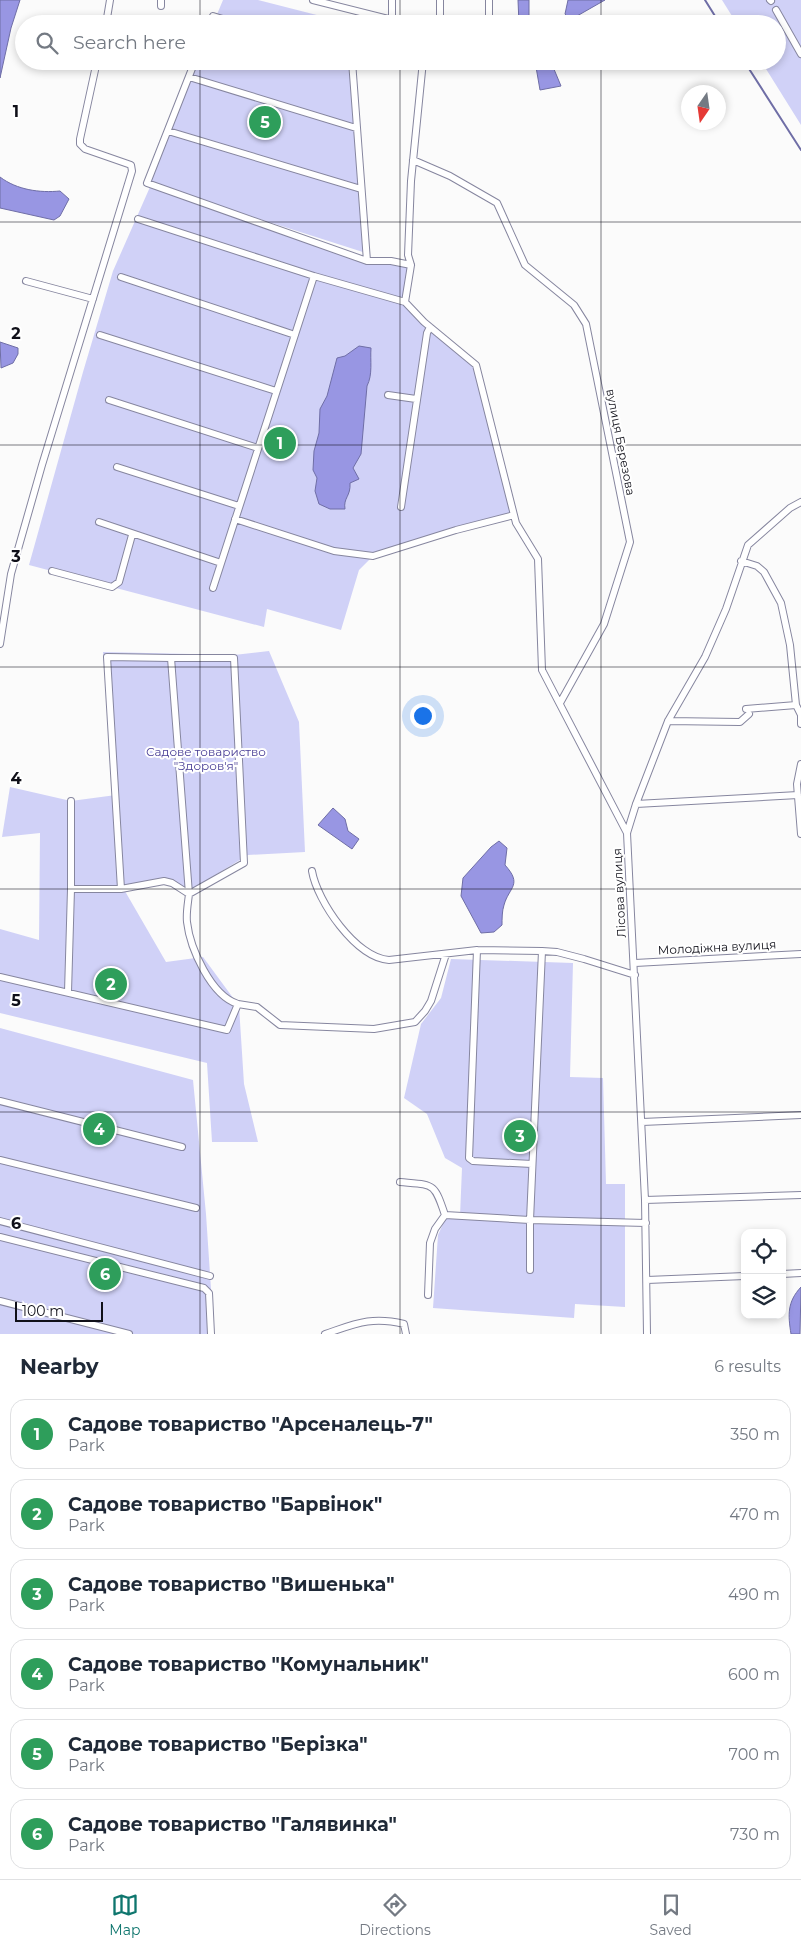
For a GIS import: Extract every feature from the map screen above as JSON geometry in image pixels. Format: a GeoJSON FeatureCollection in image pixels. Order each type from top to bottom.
{"type":"FeatureCollection","features":[{"type":"Feature","properties":{"kind":"street"},"geometry":{"type":"LineString","coordinates":[[108,15],[110,0]]}},
{"type":"Feature","properties":{"kind":"street"},"geometry":{"type":"LineString","coordinates":[[313,0],[343,4],[377,15]]}},
{"type":"Feature","properties":{"kind":"street"},"geometry":{"type":"LineString","coordinates":[[392,0],[392,15]]}},
{"type":"Feature","properties":{"kind":"street"},"geometry":{"type":"LineString","coordinates":[[440,0],[440,15]]}},
{"type":"Feature","properties":{"kind":"street"},"geometry":{"type":"LineString","coordinates":[[489,0],[489,15]]}},
{"type":"Feature","properties":{"kind":"street"},"geometry":{"type":"LineString","coordinates":[[776,10],[779,15]]}},
{"type":"Feature","properties":{"kind":"street"},"geometry":{"type":"LineString","coordinates":[[786,28],[801,54]]}},
{"type":"Feature","properties":{"kind":"street"},"geometry":{"type":"LineString","coordinates":[[0,644],[12,574],[42,465],[132,171],[131,165],[85,149],[80,144],[95,70]]}},
{"type":"Feature","properties":{"kind":"street"},"geometry":{"type":"LineString","coordinates":[[192,70],[147,183],[367,261],[391,261],[410,265]]}},
{"type":"Feature","properties":{"kind":"street"},"geometry":{"type":"LineString","coordinates":[[353,70],[367,261]]}},
{"type":"Feature","properties":{"kind":"street"},"geometry":{"type":"LineString","coordinates":[[405,302],[410,265],[408,255],[413,160],[422,70]]}},
{"type":"Feature","properties":{"kind":"street"},"geometry":{"type":"LineString","coordinates":[[189,77],[356,128]]}},
{"type":"Feature","properties":{"kind":"street"},"geometry":{"type":"LineString","coordinates":[[168,131],[361,189]]}},
{"type":"Feature","properties":{"kind":"street","name":"вулиця Березова"},"geometry":{"type":"LineString","coordinates":[[413,160],[450,176],[497,203],[525,265],[574,305],[586,324],[630,542],[604,624],[560,703]]}},
{"type":"Feature","properties":{"kind":"street"},"geometry":{"type":"LineString","coordinates":[[138,219],[314,276],[405,302],[430,327],[476,365],[516,523],[538,559],[542,670],[627,833]]}},
{"type":"Feature","properties":{"kind":"street"},"geometry":{"type":"LineString","coordinates":[[213,588],[314,276]]}},
{"type":"Feature","properties":{"kind":"street"},"geometry":{"type":"LineString","coordinates":[[121,277],[295,335]]}},
{"type":"Feature","properties":{"kind":"street"},"geometry":{"type":"LineString","coordinates":[[26,280],[92,299]]}},
{"type":"Feature","properties":{"kind":"street"},"geometry":{"type":"LineString","coordinates":[[401,507],[426,333],[430,327]]}},
{"type":"Feature","properties":{"kind":"street"},"geometry":{"type":"LineString","coordinates":[[100,335],[276,391]]}},
{"type":"Feature","properties":{"kind":"street"},"geometry":{"type":"LineString","coordinates":[[388,395],[416,398]]}},
{"type":"Feature","properties":{"kind":"street"},"geometry":{"type":"LineString","coordinates":[[109,400],[258,448]]}},
{"type":"Feature","properties":{"kind":"street"},"geometry":{"type":"LineString","coordinates":[[117,467],[239,506]]}},
{"type":"Feature","properties":{"kind":"street","name":"Лісова вулиця"},"geometry":{"type":"LineString","coordinates":[[647,1334],[646,1223],[642,1122],[627,833],[668,720],[705,657],[726,610],[741,561],[748,545],[790,508],[801,502]]}},
{"type":"Feature","properties":{"kind":"street"},"geometry":{"type":"LineString","coordinates":[[235,519],[334,551],[373,556],[456,530],[514,515]]}},
{"type":"Feature","properties":{"kind":"street"},"geometry":{"type":"LineString","coordinates":[[99,522],[221,563]]}},
{"type":"Feature","properties":{"kind":"street"},"geometry":{"type":"LineString","coordinates":[[52,571],[112,587],[119,582],[132,534]]}},
{"type":"Feature","properties":{"kind":"street"},"geometry":{"type":"LineString","coordinates":[[741,561],[757,566],[764,572],[781,603],[790,645],[796,705],[801,724]]}},
{"type":"Feature","properties":{"kind":"street"},"geometry":{"type":"LineString","coordinates":[[121,889],[107,657],[234,658],[244,863],[189,894]]}},
{"type":"Feature","properties":{"kind":"street"},"geometry":{"type":"LineString","coordinates":[[171,658],[189,894],[187,922],[198,960],[222,996],[228,1001],[257,1007],[280,1025],[374,1030],[415,1022],[431,1001],[446,954]]}},
{"type":"Feature","properties":{"kind":"street"},"geometry":{"type":"LineString","coordinates":[[668,720],[740,722],[747,712],[796,705]]}},
{"type":"Feature","properties":{"kind":"street"},"geometry":{"type":"LineString","coordinates":[[801,764],[797,784],[801,834]]}},
{"type":"Feature","properties":{"kind":"street"},"geometry":{"type":"LineString","coordinates":[[636,804],[798,795]]}},
{"type":"Feature","properties":{"kind":"street"},"geometry":{"type":"LineString","coordinates":[[68,992],[71,889],[70,801]]}},
{"type":"Feature","properties":{"kind":"street"},"geometry":{"type":"LineString","coordinates":[[312,871],[314,883],[330,913],[348,935],[373,956],[380,959],[389,960],[477,950],[542,951],[557,952],[635,975]]}},
{"type":"Feature","properties":{"kind":"street"},"geometry":{"type":"LineString","coordinates":[[71,889],[121,889],[164,881],[172,883],[189,894]]}},
{"type":"Feature","properties":{"kind":"street"},"geometry":{"type":"LineString","coordinates":[[477,950],[469,1158],[473,1161],[532,1164]]}},
{"type":"Feature","properties":{"kind":"street"},"geometry":{"type":"LineString","coordinates":[[530,1270],[532,1164],[542,951]]}},
{"type":"Feature","properties":{"kind":"street","name":"Молодіжна вулиця"},"geometry":{"type":"LineString","coordinates":[[635,963],[801,954]]}},
{"type":"Feature","properties":{"kind":"street"},"geometry":{"type":"LineString","coordinates":[[0,977],[226,1030],[238,1004]]}},
{"type":"Feature","properties":{"kind":"street"},"geometry":{"type":"LineString","coordinates":[[0,1101],[182,1147]]}},
{"type":"Feature","properties":{"kind":"street"},"geometry":{"type":"LineString","coordinates":[[642,1122],[801,1115]]}},
{"type":"Feature","properties":{"kind":"street"},"geometry":{"type":"LineString","coordinates":[[0,1160],[196,1208]]}},
{"type":"Feature","properties":{"kind":"street"},"geometry":{"type":"LineString","coordinates":[[400,1182],[427,1184],[437,1192],[445,1215]]}},
{"type":"Feature","properties":{"kind":"street"},"geometry":{"type":"LineString","coordinates":[[645,1200],[801,1194]]}},
{"type":"Feature","properties":{"kind":"street"},"geometry":{"type":"LineString","coordinates":[[445,1215],[530,1220],[646,1223]]}},
{"type":"Feature","properties":{"kind":"street"},"geometry":{"type":"LineString","coordinates":[[428,1295],[430,1243],[435,1229],[445,1215]]}},
{"type":"Feature","properties":{"kind":"street"},"geometry":{"type":"LineString","coordinates":[[0,1221],[210,1276]]}},
{"type":"Feature","properties":{"kind":"street"},"geometry":{"type":"LineString","coordinates":[[0,1236],[204,1288],[209,1293],[211,1334]]}},
{"type":"Feature","properties":{"kind":"street"},"geometry":{"type":"LineString","coordinates":[[786,1274],[801,1273]]}},
{"type":"Feature","properties":{"kind":"street"},"geometry":{"type":"LineString","coordinates":[[647,1280],[741,1276]]}},
{"type":"Feature","properties":{"kind":"street"},"geometry":{"type":"LineString","coordinates":[[0,1301],[129,1334]]}},
{"type":"Feature","properties":{"kind":"street"},"geometry":{"type":"LineString","coordinates":[[325,1334],[362,1321],[371,1321],[404,1324],[406,1334]]}},
{"type":"Feature","properties":{"kind":"green space"},"geometry":{"type":"Polygon","coordinates":[[[223,0],[258,0],[317,15],[217,15],[223,0]]]}},
{"type":"Feature","properties":{"kind":"green space"},"geometry":{"type":"Polygon","coordinates":[[[722,0],[801,0],[801,125],[767,70],[786,70],[786,15],[731,15],[722,0]]]}},
{"type":"Feature","properties":{"kind":"green space"},"geometry":{"type":"Polygon","coordinates":[[[193,70],[356,70],[366,253],[147,183],[193,70]]]}},
{"type":"Feature","properties":{"kind":"green space"},"geometry":{"type":"Polygon","coordinates":[[[150,187],[367,261],[411,265],[405,302],[476,365],[514,515],[373,556],[359,570],[341,630],[267,609],[264,627],[29,565],[113,271],[150,187]]]}},
{"type":"Feature","properties":{"kind":"green space","name":"Садове товариство \"Здоров'я\""},"geometry":{"type":"Polygon","coordinates":[[[269,651],[299,722],[305,852],[248,855],[186,893],[165,878],[122,886],[166,962],[203,957],[239,1006],[244,1084],[258,1142],[212,1142],[207,1063],[0,1013],[0,929],[39,940],[40,833],[2,837],[10,787],[71,801],[116,795],[103,652],[234,655],[269,651]]]}},
{"type":"Feature","properties":{"kind":"green space"},"geometry":{"type":"Polygon","coordinates":[[[451,959],[573,963],[570,1077],[603,1078],[606,1184],[625,1184],[625,1307],[575,1304],[574,1318],[433,1308],[438,1235],[447,1215],[460,1216],[462,1168],[445,1158],[427,1114],[404,1098],[421,1024],[441,998],[451,959]]]}},
{"type":"Feature","properties":{"kind":"green space"},"geometry":{"type":"Polygon","coordinates":[[[0,1028],[193,1080],[206,1214],[214,1334],[0,1334],[0,1028]]]}},
{"type":"Feature","properties":{"kind":"shaded area"},"geometry":{"type":"Polygon","coordinates":[[[0,0],[20,0],[11,28],[0,78],[0,0]]]}},
{"type":"Feature","properties":{"kind":"shaded area"},"geometry":{"type":"Polygon","coordinates":[[[518,0],[529,0],[529,15],[519,15],[518,0]]]}},
{"type":"Feature","properties":{"kind":"shaded area"},"geometry":{"type":"Polygon","coordinates":[[[568,0],[605,0],[579,15],[565,14],[568,0]]]}},
{"type":"Feature","properties":{"kind":"shaded area"},"geometry":{"type":"Polygon","coordinates":[[[537,70],[554,70],[561,86],[540,90],[537,70]]]}},
{"type":"Feature","properties":{"kind":"shaded area"},"geometry":{"type":"Polygon","coordinates":[[[0,177],[14,185],[29,190],[60,191],[69,199],[60,216],[54,220],[0,208],[0,177]]]}},
{"type":"Feature","properties":{"kind":"shaded area"},"geometry":{"type":"Polygon","coordinates":[[[0,342],[18,348],[18,354],[13,363],[1,368],[0,342]]]}},
{"type":"Feature","properties":{"kind":"shaded area"},"geometry":{"type":"Polygon","coordinates":[[[359,346],[371,348],[371,372],[367,386],[361,454],[353,468],[359,479],[350,483],[345,509],[330,509],[319,504],[315,491],[317,478],[313,470],[314,451],[319,433],[320,409],[327,396],[337,358],[345,356],[359,346]]]}},
{"type":"Feature","properties":{"kind":"shaded area"},"geometry":{"type":"Polygon","coordinates":[[[333,808],[345,819],[348,831],[359,839],[352,849],[318,825],[333,808]]]}},
{"type":"Feature","properties":{"kind":"shaded area"},"geometry":{"type":"Polygon","coordinates":[[[499,841],[507,848],[505,865],[514,882],[502,912],[502,925],[494,932],[481,933],[461,896],[463,878],[491,847],[499,841]]]}},
{"type":"Feature","properties":{"kind":"shaded area"},"geometry":{"type":"Polygon","coordinates":[[[801,1287],[800,1334],[791,1334],[789,1321],[791,1303],[801,1287]]]}},
{"type":"Feature","properties":{"kind":"waterway"},"geometry":{"type":"LineString","coordinates":[[705,0],[714,15]]}},
{"type":"Feature","properties":{"kind":"waterway"},"geometry":{"type":"LineString","coordinates":[[750,70],[801,150]]}},
{"type":"Feature","properties":{"kind":"place","name":"Садове товариство \"Берізка\""},"geometry":{"type":"Point","coordinates":[265,122]}},
{"type":"Feature","properties":{"kind":"place","name":"Садове товариство \"Арсеналець-7\""},"geometry":{"type":"Point","coordinates":[280,443]}},
{"type":"Feature","properties":{"kind":"place","name":"Садове товариство \"Барвінок\""},"geometry":{"type":"Point","coordinates":[111,984]}},
{"type":"Feature","properties":{"kind":"place","name":"Садове товариство \"Комунальник\""},"geometry":{"type":"Point","coordinates":[99,1129]}},
{"type":"Feature","properties":{"kind":"place","name":"Садове товариство \"Вишенька\""},"geometry":{"type":"Point","coordinates":[520,1136]}},
{"type":"Feature","properties":{"kind":"place","name":"Садове товариство \"Галявинка\""},"geometry":{"type":"Point","coordinates":[105,1274]}}]}
